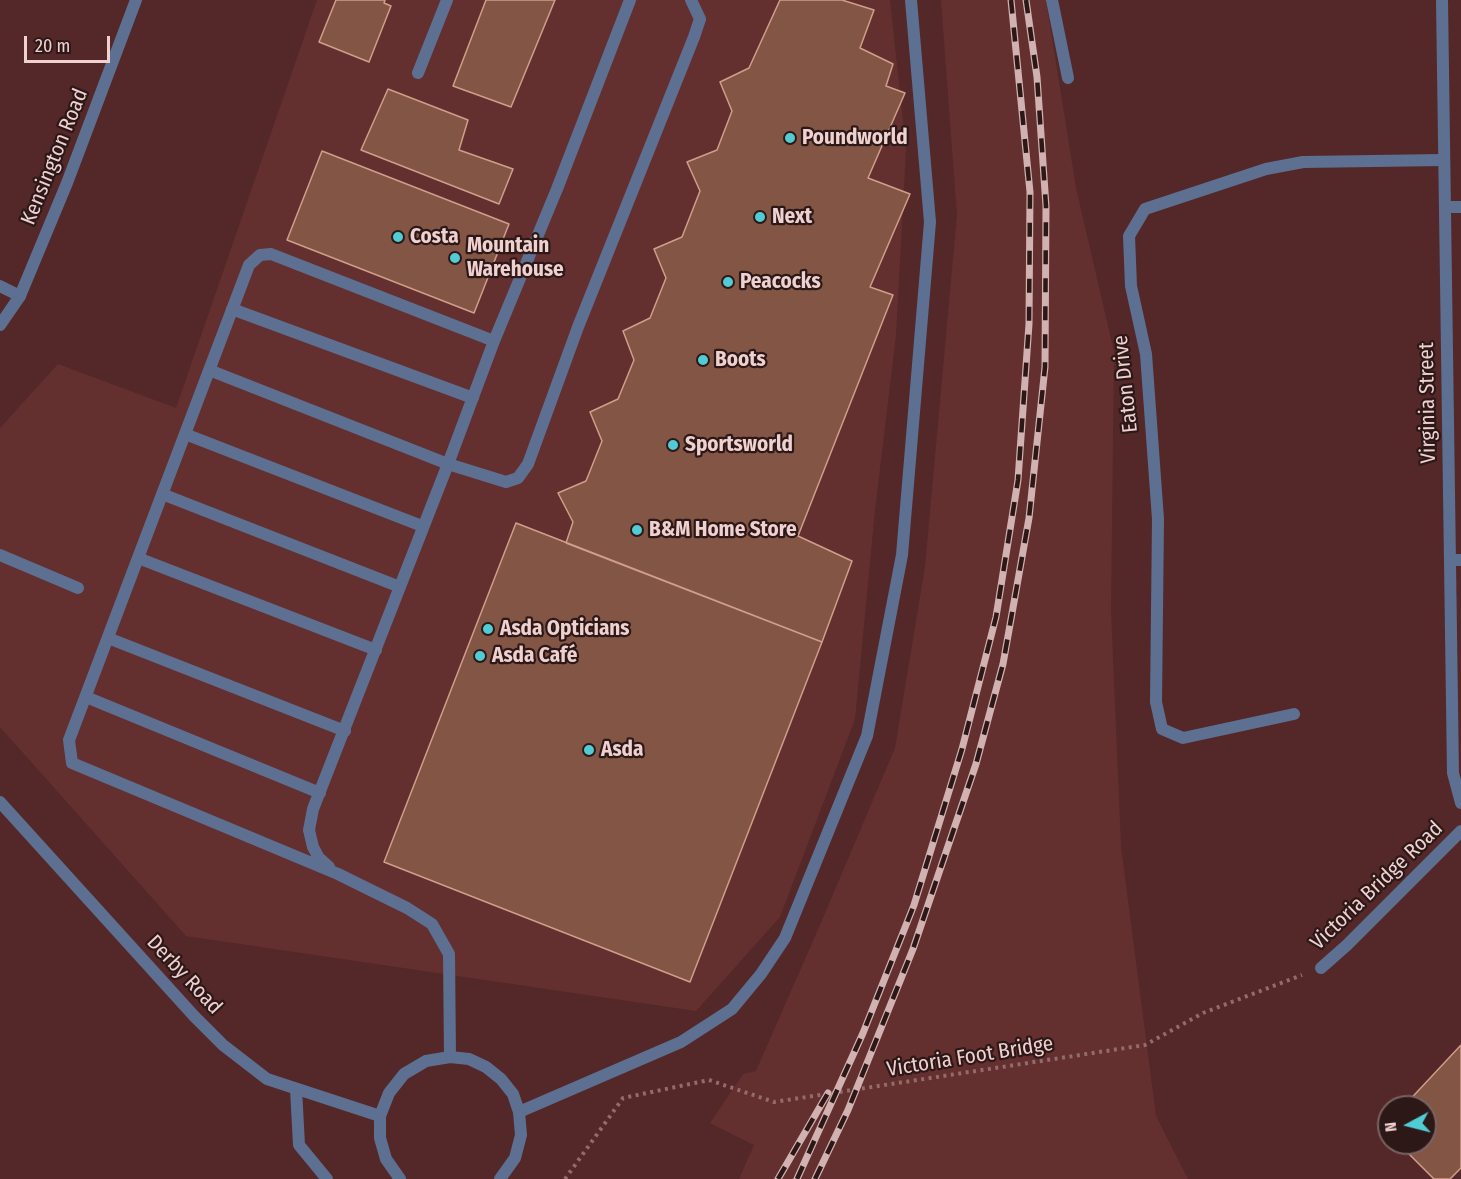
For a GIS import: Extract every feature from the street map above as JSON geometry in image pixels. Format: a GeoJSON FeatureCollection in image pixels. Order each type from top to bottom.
{"type":"FeatureCollection","features":[{"type":"Feature","properties":{"kind":"street","name":"Kensington Road"},"geometry":{"type":"LineString","coordinates":[[0,325],[20,296],[67,183],[136,0]]}},
{"type":"Feature","properties":{"kind":"street"},"geometry":{"type":"LineString","coordinates":[[418,73],[447,0]]}},
{"type":"Feature","properties":{"kind":"street"},"geometry":{"type":"LineString","coordinates":[[338,874],[319,858],[313,847],[309,830],[313,809],[630,0]]}},
{"type":"Feature","properties":{"kind":"street"},"geometry":{"type":"LineString","coordinates":[[209,370],[448,464],[506,482],[518,478],[528,464],[578,327],[694,38],[700,19],[691,0]]}},
{"type":"Feature","properties":{"kind":"street"},"geometry":{"type":"LineString","coordinates":[[519,1112],[681,1042],[732,1009],[785,938],[867,736],[902,555],[930,222],[911,0]]}},
{"type":"Feature","properties":{"kind":"street"},"geometry":{"type":"LineString","coordinates":[[1052,0],[1068,78]]}},
{"type":"Feature","properties":{"kind":"street","name":"Virginia Street"},"geometry":{"type":"LineString","coordinates":[[1442,0],[1445,207],[1456,560],[1453,773],[1461,803]]}},
{"type":"Feature","properties":{"kind":"street","name":"Eaton Drive"},"geometry":{"type":"LineString","coordinates":[[1294,714],[1183,738],[1162,729],[1156,702],[1158,519],[1146,354],[1131,286],[1129,236],[1145,208],[1266,169],[1303,162],[1444,160]]}},
{"type":"Feature","properties":{"kind":"street"},"geometry":{"type":"LineString","coordinates":[[1445,207],[1461,207]]}},
{"type":"Feature","properties":{"kind":"street"},"geometry":{"type":"LineString","coordinates":[[450,1057],[449,954],[432,924],[407,908],[338,874],[72,763],[69,740],[249,265],[260,255],[271,254],[495,340]]}},
{"type":"Feature","properties":{"kind":"street"},"geometry":{"type":"LineString","coordinates":[[0,286],[20,296]]}},
{"type":"Feature","properties":{"kind":"street"},"geometry":{"type":"LineString","coordinates":[[232,309],[473,398]]}},
{"type":"Feature","properties":{"kind":"street"},"geometry":{"type":"LineString","coordinates":[[185,434],[422,526]]}},
{"type":"Feature","properties":{"kind":"street"},"geometry":{"type":"LineString","coordinates":[[162,494],[400,587]]}},
{"type":"Feature","properties":{"kind":"street"},"geometry":{"type":"LineString","coordinates":[[0,555],[78,588]]}},
{"type":"Feature","properties":{"kind":"street"},"geometry":{"type":"LineString","coordinates":[[138,558],[376,650]]}},
{"type":"Feature","properties":{"kind":"street"},"geometry":{"type":"LineString","coordinates":[[108,638],[345,730]]}},
{"type":"Feature","properties":{"kind":"street"},"geometry":{"type":"LineString","coordinates":[[86,697],[320,793]]}},
{"type":"Feature","properties":{"kind":"street","name":"Derby Road"},"geometry":{"type":"LineString","coordinates":[[0,802],[223,1046],[267,1079],[380,1116]]}},
{"type":"Feature","properties":{"kind":"street","name":"Victoria Bridge Road"},"geometry":{"type":"LineString","coordinates":[[1321,968],[1461,831]]}},
{"type":"Feature","properties":{"kind":"street"},"geometry":{"type":"LineString","coordinates":[[400,1179],[386,1159],[380,1138],[380,1116],[388,1093],[404,1074],[426,1061],[450,1057],[469,1059],[486,1067],[501,1078],[513,1094],[519,1112],[521,1135],[515,1158],[500,1179]]}},
{"type":"Feature","properties":{"kind":"street"},"geometry":{"type":"LineString","coordinates":[[296,1089],[299,1144],[327,1179]]}},
{"type":"Feature","properties":{"kind":"path","name":"Victoria Foot Bridge"},"geometry":{"type":"LineString","coordinates":[[565,1179],[623,1098],[709,1080],[774,1102],[1145,1045],[1203,1013],[1321,968]]}},
{"type":"Feature","properties":{"kind":"shaded area"},"geometry":{"type":"Polygon","coordinates":[[[317,0],[890,0],[906,149],[896,335],[875,510],[855,719],[780,917],[696,1011],[186,936],[0,727],[0,428],[58,364],[176,408],[317,0]]]}},
{"type":"Feature","properties":{"kind":"shaded area"},"geometry":{"type":"Polygon","coordinates":[[[941,0],[1046,0],[1076,188],[1114,352],[1111,611],[1121,847],[1156,1116],[1188,1179],[739,1179],[754,1145],[710,1123],[743,1074],[756,1071],[895,748],[925,567],[957,215],[941,0]]]}},
{"type":"Feature","properties":{"kind":"building"},"geometry":{"type":"Polygon","coordinates":[[[336,0],[385,0],[384,3],[391,6],[369,62],[319,42],[336,0]]]}},
{"type":"Feature","properties":{"kind":"building"},"geometry":{"type":"Polygon","coordinates":[[[486,0],[555,0],[511,107],[453,86],[486,0]]]}},
{"type":"Feature","properties":{"kind":"building"},"geometry":{"type":"Polygon","coordinates":[[[780,0],[842,0],[874,10],[860,48],[893,64],[886,86],[905,93],[868,178],[910,194],[870,287],[893,295],[798,536],[852,561],[822,642],[566,543],[573,522],[558,493],[586,481],[602,441],[590,412],[618,399],[634,360],[623,331],[650,318],[666,278],[654,249],[682,237],[700,191],[687,162],[717,150],[732,111],[720,82],[749,68],[780,0]]]}},
{"type":"Feature","properties":{"kind":"building"},"geometry":{"type":"Polygon","coordinates":[[[388,89],[468,120],[459,150],[513,169],[499,204],[361,150],[388,89]]]}},
{"type":"Feature","properties":{"kind":"building"},"geometry":{"type":"Polygon","coordinates":[[[322,151],[509,224],[474,313],[287,240],[322,151]]]}},
{"type":"Feature","properties":{"kind":"building"},"geometry":{"type":"Polygon","coordinates":[[[516,523],[822,642],[690,982],[384,862],[516,523]]]}},
{"type":"Feature","properties":{"kind":"building"},"geometry":{"type":"Polygon","coordinates":[[[1461,1045],[1461,1168],[1450,1179],[1434,1179],[1410,1155],[1437,1155],[1437,1095],[1414,1095],[1461,1045]]]}},
{"type":"Feature","properties":{"kind":"railway"},"geometry":{"type":"LineString","coordinates":[[797,1179],[863,1033],[914,905],[962,749],[996,617],[1018,480],[1029,324],[1030,192],[1011,0]]}},
{"type":"Feature","properties":{"kind":"railway"},"geometry":{"type":"LineString","coordinates":[[815,1179],[848,1110],[913,949],[976,764],[1003,664],[1029,518],[1045,367],[1046,206],[1037,77],[1026,0]]}},
{"type":"Feature","properties":{"kind":"railway"},"geometry":{"type":"LineString","coordinates":[[778,1179],[828,1093]]}},
{"type":"Feature","properties":{"kind":"place","name":"Poundworld"},"geometry":{"type":"Point","coordinates":[790,138]}},
{"type":"Feature","properties":{"kind":"place","name":"Next"},"geometry":{"type":"Point","coordinates":[760,217]}},
{"type":"Feature","properties":{"kind":"place","name":"Costa"},"geometry":{"type":"Point","coordinates":[398,237]}},
{"type":"Feature","properties":{"kind":"place","name":"Mountain Warehouse"},"geometry":{"type":"Point","coordinates":[455,258]}},
{"type":"Feature","properties":{"kind":"place","name":"Peacocks"},"geometry":{"type":"Point","coordinates":[728,282]}},
{"type":"Feature","properties":{"kind":"place","name":"Boots"},"geometry":{"type":"Point","coordinates":[703,360]}},
{"type":"Feature","properties":{"kind":"place","name":"Sportsworld"},"geometry":{"type":"Point","coordinates":[673,445]}},
{"type":"Feature","properties":{"kind":"place","name":"B&M Home Store"},"geometry":{"type":"Point","coordinates":[637,530]}},
{"type":"Feature","properties":{"kind":"place","name":"Asda Opticians"},"geometry":{"type":"Point","coordinates":[488,629]}},
{"type":"Feature","properties":{"kind":"place","name":"Asda Café"},"geometry":{"type":"Point","coordinates":[480,656]}},
{"type":"Feature","properties":{"kind":"place","name":"Asda"},"geometry":{"type":"Point","coordinates":[589,750]}}]}
